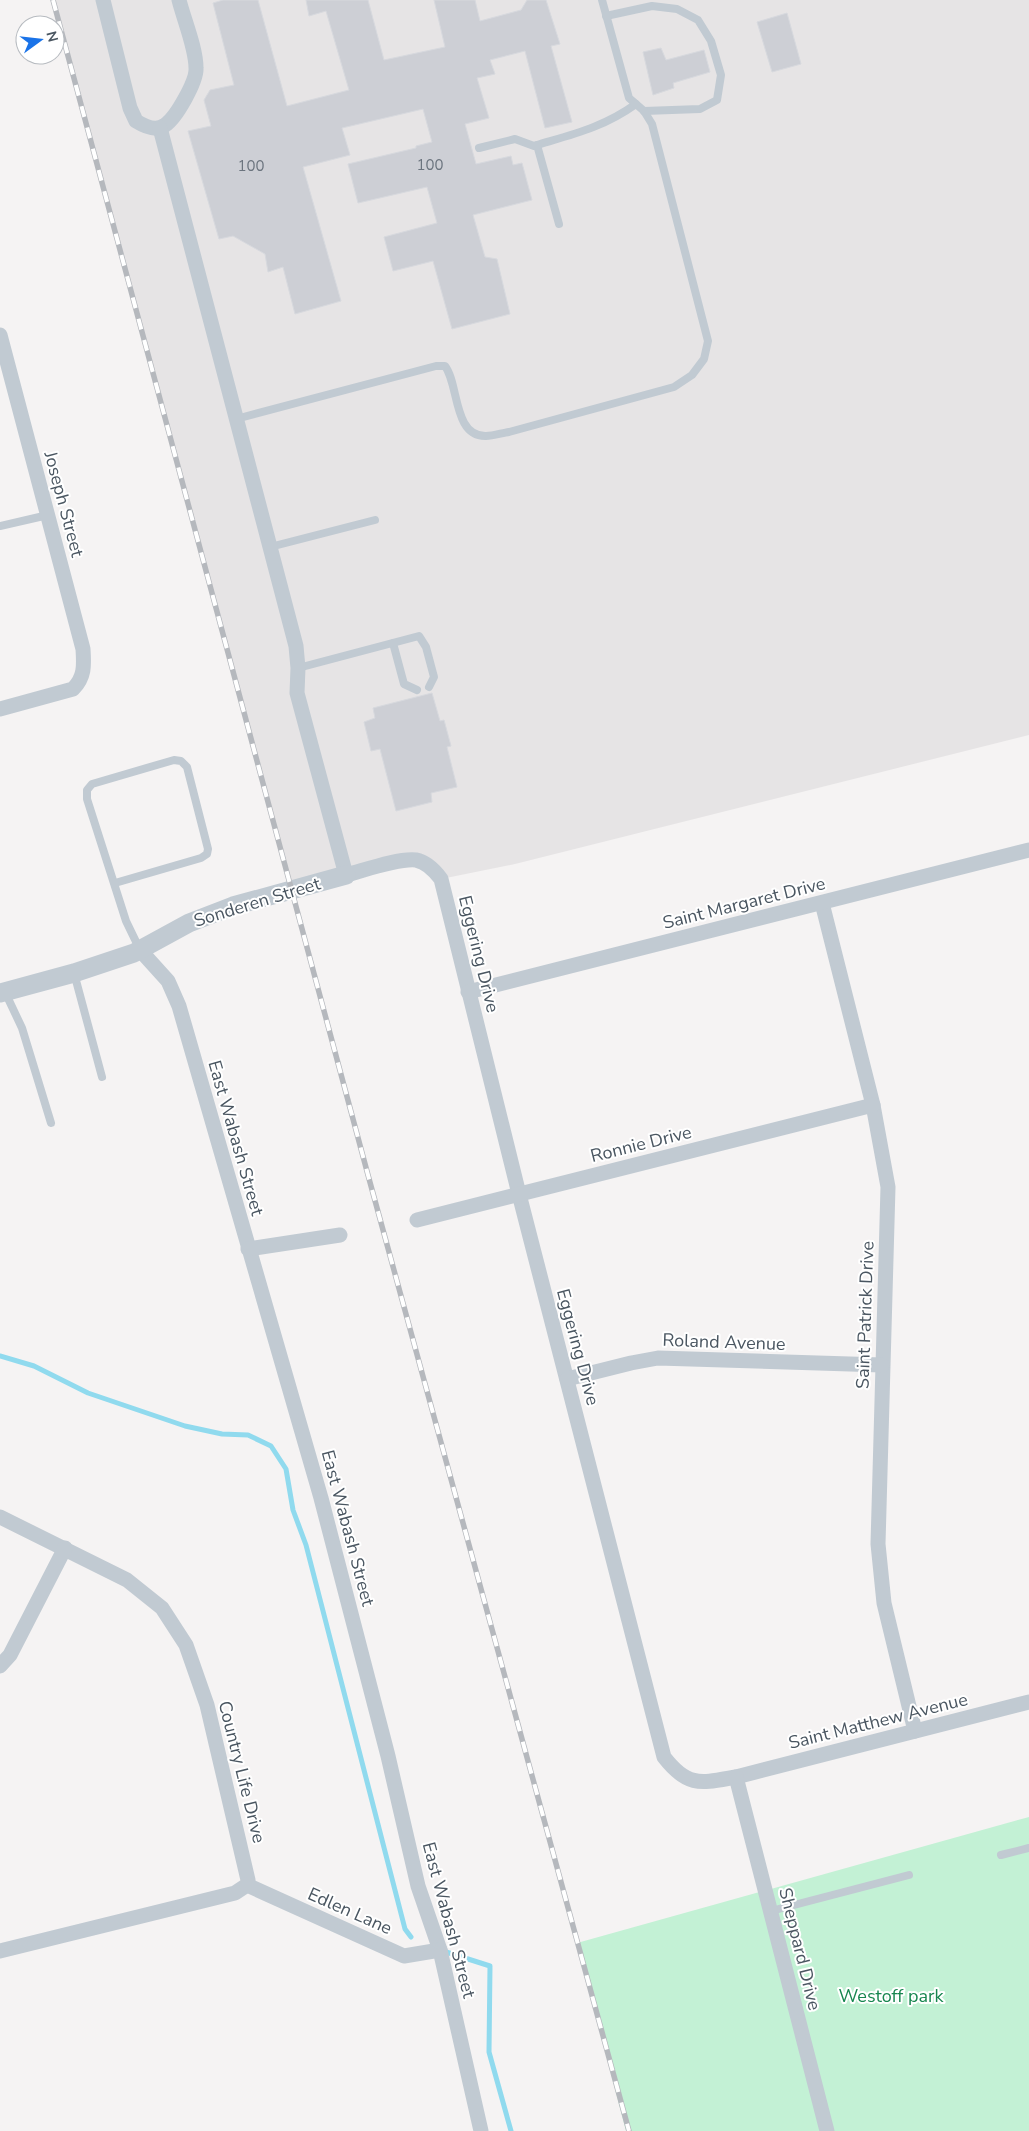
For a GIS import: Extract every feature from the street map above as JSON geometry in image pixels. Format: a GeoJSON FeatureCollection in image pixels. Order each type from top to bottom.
{"type":"FeatureCollection","features":[{"type":"Feature","properties":{"kind":"street"},"geometry":{"type":"LineString","coordinates":[[104,0],[130,108],[136,121],[143,126],[160,128],[173,117],[196,78],[196,66],[179,0]]}},
{"type":"Feature","properties":{"kind":"street"},"geometry":{"type":"LineString","coordinates":[[160,128],[296,646],[298,668],[296,693],[346,875]]}},
{"type":"Feature","properties":{"kind":"street","name":"Joseph Street"},"geometry":{"type":"LineString","coordinates":[[0,709],[64,692],[79,683],[84,670],[83,649],[1,340]]}},
{"type":"Feature","properties":{"kind":"street","name":"Saint Margaret Drive"},"geometry":{"type":"LineString","coordinates":[[468,992],[1029,850]]}},
{"type":"Feature","properties":{"kind":"street","name":"Sonderen Street"},"geometry":{"type":"LineString","coordinates":[[2,992],[74,973],[140,950],[190,923],[233,906],[405,860],[418,860],[432,868]]}},
{"type":"Feature","properties":{"kind":"street","name":"Eggering Drive"},"geometry":{"type":"LineString","coordinates":[[432,868],[441,879],[519,1194],[664,1757],[676,1773],[690,1780],[705,1782],[736,1776]]}},
{"type":"Feature","properties":{"kind":"street","name":"Saint Patrick Drive"},"geometry":{"type":"LineString","coordinates":[[822,903],[873,1105],[888,1187],[878,1544],[884,1603],[915,1731]]}},
{"type":"Feature","properties":{"kind":"street","name":"East Wabash Street"},"geometry":{"type":"LineString","coordinates":[[140,950],[168,981],[179,1006],[321,1498],[388,1756],[418,1886],[440,1950],[481,2131]]}},
{"type":"Feature","properties":{"kind":"street","name":"Ronnie Drive"},"geometry":{"type":"LineString","coordinates":[[417,1220],[873,1105]]}},
{"type":"Feature","properties":{"kind":"street"},"geometry":{"type":"LineString","coordinates":[[248,1248],[340,1235]]}},
{"type":"Feature","properties":{"kind":"street","name":"Roland Avenue"},"geometry":{"type":"LineString","coordinates":[[567,1379],[631,1362],[658,1358],[882,1366]]}},
{"type":"Feature","properties":{"kind":"street","name":"Country Life Drive"},"geometry":{"type":"LineString","coordinates":[[0,1517],[127,1580],[162,1608],[186,1645],[209,1714],[248,1875],[247,1885]]}},
{"type":"Feature","properties":{"kind":"street"},"geometry":{"type":"LineString","coordinates":[[0,1666],[10,1656],[65,1548]]}},
{"type":"Feature","properties":{"kind":"street","name":"Saint Matthew Avenue"},"geometry":{"type":"LineString","coordinates":[[736,1776],[1029,1702]]}},
{"type":"Feature","properties":{"kind":"street","name":"Sheppard Drive"},"geometry":{"type":"LineString","coordinates":[[736,1776],[827,2131]]}},
{"type":"Feature","properties":{"kind":"street"},"geometry":{"type":"LineString","coordinates":[[0,1951],[235,1893],[247,1885]]}},
{"type":"Feature","properties":{"kind":"street","name":"Edlen Lane"},"geometry":{"type":"LineString","coordinates":[[247,1885],[404,1956],[440,1950]]}},
{"type":"Feature","properties":{"kind":"lane"},"geometry":{"type":"LineString","coordinates":[[236,419],[436,366],[445,366],[451,374],[460,418],[470,430],[484,436],[509,432],[674,387],[692,375],[704,359],[708,341],[652,124],[644,112],[629,98],[621,75],[602,0]]}},
{"type":"Feature","properties":{"kind":"lane"},"geometry":{"type":"LineString","coordinates":[[606,16],[652,6],[677,9],[698,20],[711,41],[721,75],[717,100],[700,109],[644,112]]}},
{"type":"Feature","properties":{"kind":"lane"},"geometry":{"type":"LineString","coordinates":[[479,148],[515,139],[534,146],[598,127],[615,119],[636,104]]}},
{"type":"Feature","properties":{"kind":"lane"},"geometry":{"type":"LineString","coordinates":[[537,145],[559,224]]}},
{"type":"Feature","properties":{"kind":"lane"},"geometry":{"type":"LineString","coordinates":[[0,526],[48,515]]}},
{"type":"Feature","properties":{"kind":"lane"},"geometry":{"type":"LineString","coordinates":[[270,547],[374,520]]}},
{"type":"Feature","properties":{"kind":"lane"},"geometry":{"type":"LineString","coordinates":[[298,668],[419,636],[426,647],[434,677],[429,687]]}},
{"type":"Feature","properties":{"kind":"lane"},"geometry":{"type":"LineString","coordinates":[[393,643],[404,684],[417,690]]}},
{"type":"Feature","properties":{"kind":"lane"},"geometry":{"type":"LineString","coordinates":[[115,883],[201,858],[207,854],[208,849],[187,767],[181,761],[174,760],[92,784],[87,790],[87,799],[126,921],[140,950]]}},
{"type":"Feature","properties":{"kind":"lane"},"geometry":{"type":"LineString","coordinates":[[74,973],[102,1076]]}},
{"type":"Feature","properties":{"kind":"lane"},"geometry":{"type":"LineString","coordinates":[[2,992],[22,1028],[51,1123]]}},
{"type":"Feature","properties":{"kind":"lane"},"geometry":{"type":"LineString","coordinates":[[1001,1855],[1029,1848]]}},
{"type":"Feature","properties":{"kind":"lane"},"geometry":{"type":"LineString","coordinates":[[771,1910],[909,1875]]}},
{"type":"Feature","properties":{"kind":"shaded area"},"geometry":{"type":"Polygon","coordinates":[[[53,0],[1029,0],[1029,735],[515,864],[441,879],[418,861],[292,890],[65,45],[65,15],[57,15],[53,0]]]}},
{"type":"Feature","properties":{"kind":"green space","name":"Westoff park"},"geometry":{"type":"Polygon","coordinates":[[[1029,1817],[1029,2131],[626,2131],[577,1943],[1029,1817]]]}},
{"type":"Feature","properties":{"kind":"building"},"geometry":{"type":"Polygon","coordinates":[[[223,0],[258,0],[287,106],[349,90],[326,11],[309,16],[306,0],[368,0],[384,60],[445,47],[434,0],[475,0],[480,21],[521,10],[527,0],[546,0],[560,44],[551,46],[572,122],[545,128],[525,51],[490,60],[495,74],[477,78],[489,118],[465,124],[476,164],[511,156],[513,165],[522,163],[532,200],[473,215],[485,257],[497,259],[510,314],[452,329],[433,261],[393,271],[384,237],[437,223],[427,187],[358,203],[348,164],[416,148],[416,146],[432,142],[423,109],[342,128],[350,155],[303,167],[341,301],[295,314],[283,267],[268,272],[265,254],[233,236],[219,239],[188,131],[211,126],[204,100],[210,90],[234,85],[213,3],[223,0]]]}},
{"type":"Feature","properties":{"kind":"building"},"geometry":{"type":"Polygon","coordinates":[[[787,13],[801,64],[772,72],[757,22],[787,13]]]}},
{"type":"Feature","properties":{"kind":"building"},"geometry":{"type":"Polygon","coordinates":[[[661,48],[666,60],[704,50],[710,72],[673,83],[674,88],[653,95],[643,52],[661,48]]]}},
{"type":"Feature","properties":{"kind":"building"},"geometry":{"type":"Polygon","coordinates":[[[432,693],[440,721],[444,720],[451,746],[447,747],[457,787],[431,793],[432,802],[396,811],[380,749],[371,751],[364,722],[375,718],[373,708],[432,693]]]}},
{"type":"Feature","properties":{"kind":"waterway"},"geometry":{"type":"LineString","coordinates":[[0,1356],[34,1366],[88,1393],[185,1426],[222,1434],[248,1435],[271,1446],[286,1469],[293,1510],[306,1545],[405,1929],[411,1937]]}},
{"type":"Feature","properties":{"kind":"waterway"},"geometry":{"type":"LineString","coordinates":[[443,1951],[490,1966],[489,2052],[511,2131]]}},
{"type":"Feature","properties":{"kind":"railway"},"geometry":{"type":"LineString","coordinates":[[53,0],[368,1175],[629,2131]]}}]}
